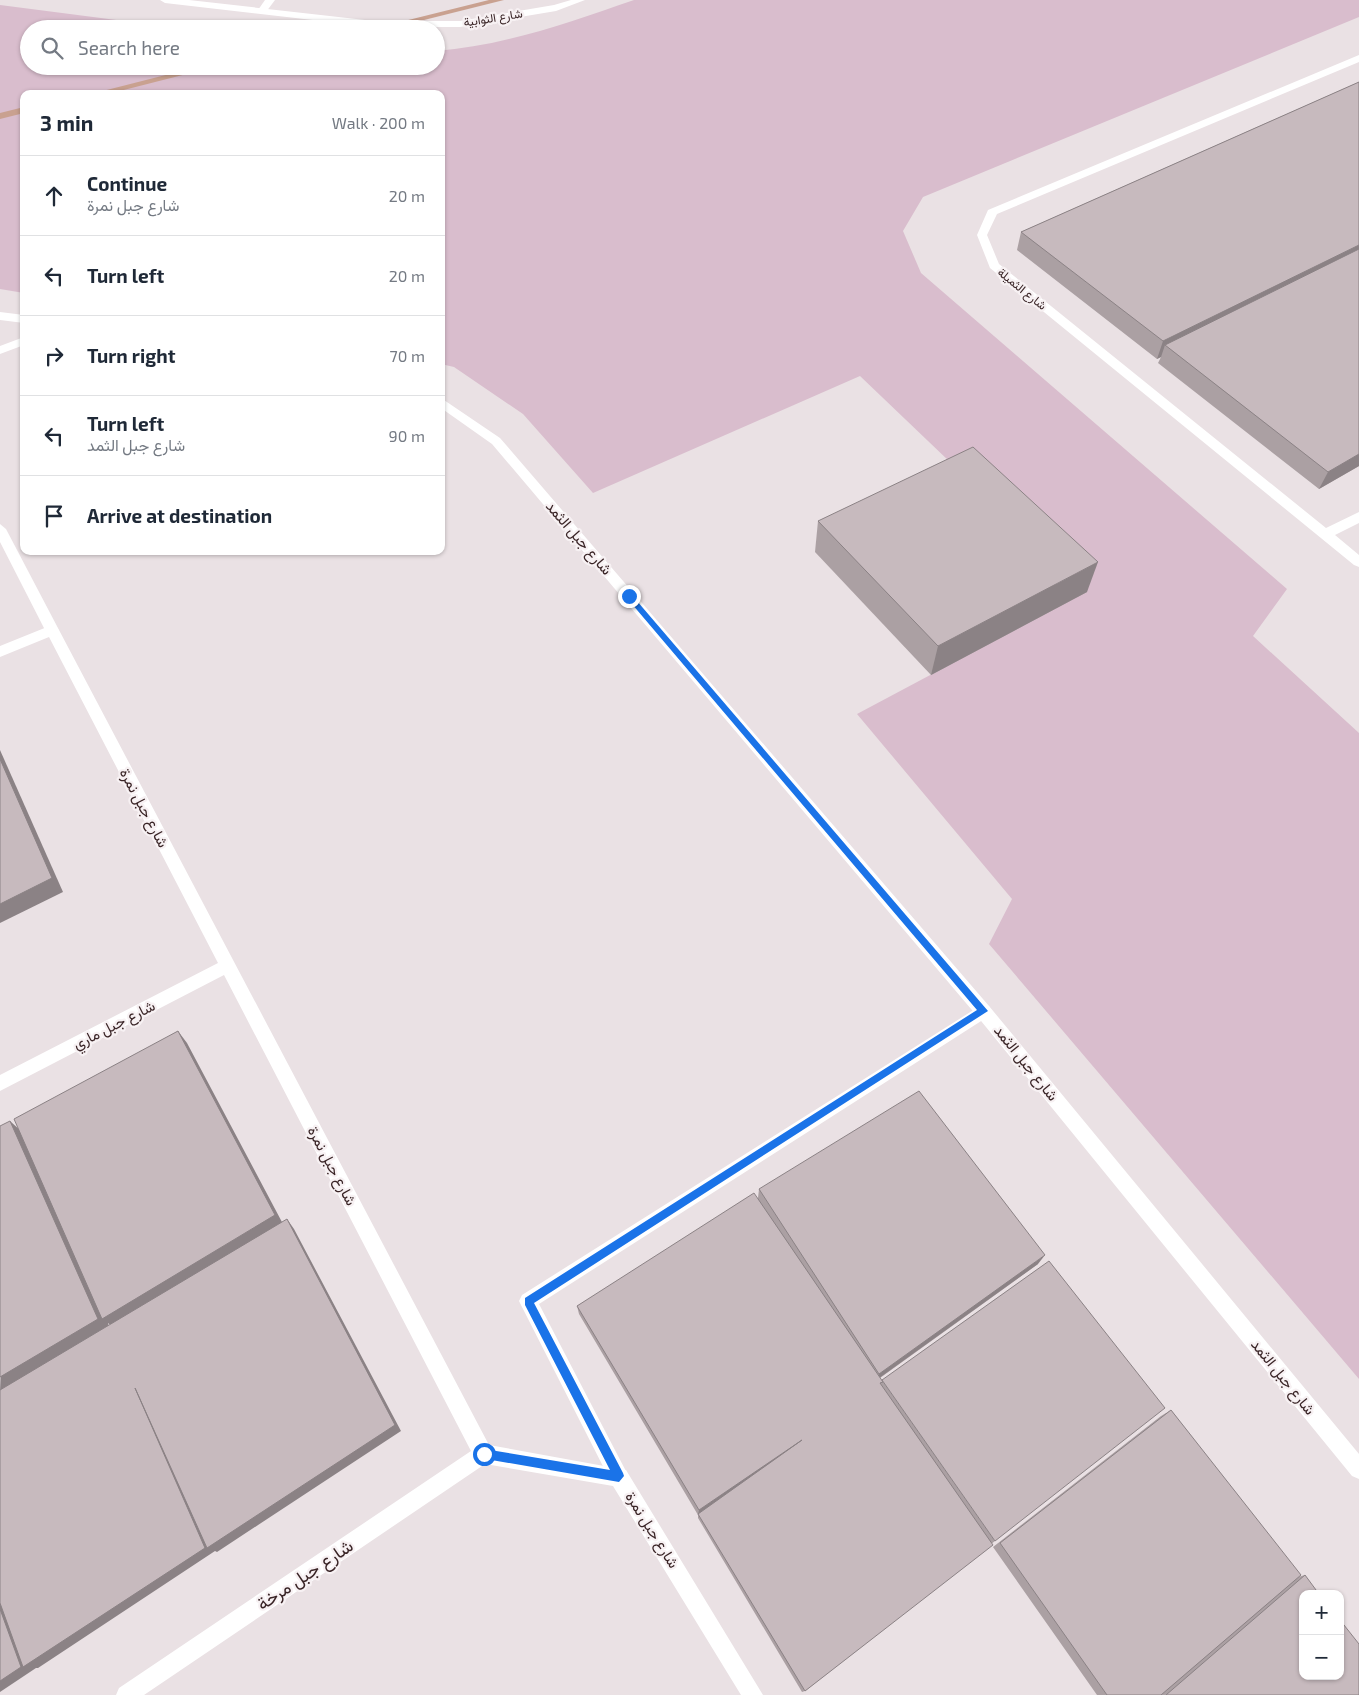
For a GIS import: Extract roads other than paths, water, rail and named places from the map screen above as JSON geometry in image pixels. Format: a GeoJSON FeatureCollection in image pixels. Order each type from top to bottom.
{"type":"FeatureCollection","features":[{"type":"Feature","properties":{"kind":"street","name":"شارع الثوابية"},"geometry":{"type":"LineString","coordinates":[[165,0],[342,20]]}},
{"type":"Feature","properties":{"kind":"street"},"geometry":{"type":"LineString","coordinates":[[263,10],[270,0]]}},
{"type":"Feature","properties":{"kind":"street","name":"شارع الثوابية"},"geometry":{"type":"LineString","coordinates":[[445,24],[460,24],[556,8],[580,0]]}},
{"type":"Feature","properties":{"kind":"street","name":"شارع الثميلة"},"geometry":{"type":"LineString","coordinates":[[1359,58],[992,212],[982,235],[994,266],[1359,562]]}},
{"type":"Feature","properties":{"kind":"street"},"geometry":{"type":"LineString","coordinates":[[0,316],[20,318]]}},
{"type":"Feature","properties":{"kind":"street"},"geometry":{"type":"LineString","coordinates":[[0,350],[20,343]]}},
{"type":"Feature","properties":{"kind":"street","name":"شارع جبل الثمد"},"geometry":{"type":"LineString","coordinates":[[445,405],[496,441],[983,1011],[1359,1469]]}},
{"type":"Feature","properties":{"kind":"street"},"geometry":{"type":"LineString","coordinates":[[1326,534],[1359,517]]}},
{"type":"Feature","properties":{"kind":"street","name":"شارع جبل نمرة"},"geometry":{"type":"LineString","coordinates":[[0,529],[484,1454],[619,1476],[753,1695]]}},
{"type":"Feature","properties":{"kind":"street"},"geometry":{"type":"LineString","coordinates":[[0,652],[52,630]]}},
{"type":"Feature","properties":{"kind":"street","name":"شارع جبل ماري"},"geometry":{"type":"LineString","coordinates":[[0,1083],[227,966]]}},
{"type":"Feature","properties":{"kind":"street"},"geometry":{"type":"LineString","coordinates":[[619,1476],[528,1301],[983,1011]]}},
{"type":"Feature","properties":{"kind":"street","name":"شارع جبل مرخة"},"geometry":{"type":"LineString","coordinates":[[126,1695],[484,1454]]}},
{"type":"Feature","properties":{"kind":"waterway"},"geometry":{"type":"LineString","coordinates":[[414,20],[500,0]]}},
{"type":"Feature","properties":{"kind":"waterway"},"geometry":{"type":"LineString","coordinates":[[112,90],[176,75]]}},
{"type":"Feature","properties":{"kind":"waterway"},"geometry":{"type":"LineString","coordinates":[[0,116],[20,111]]}}]}
